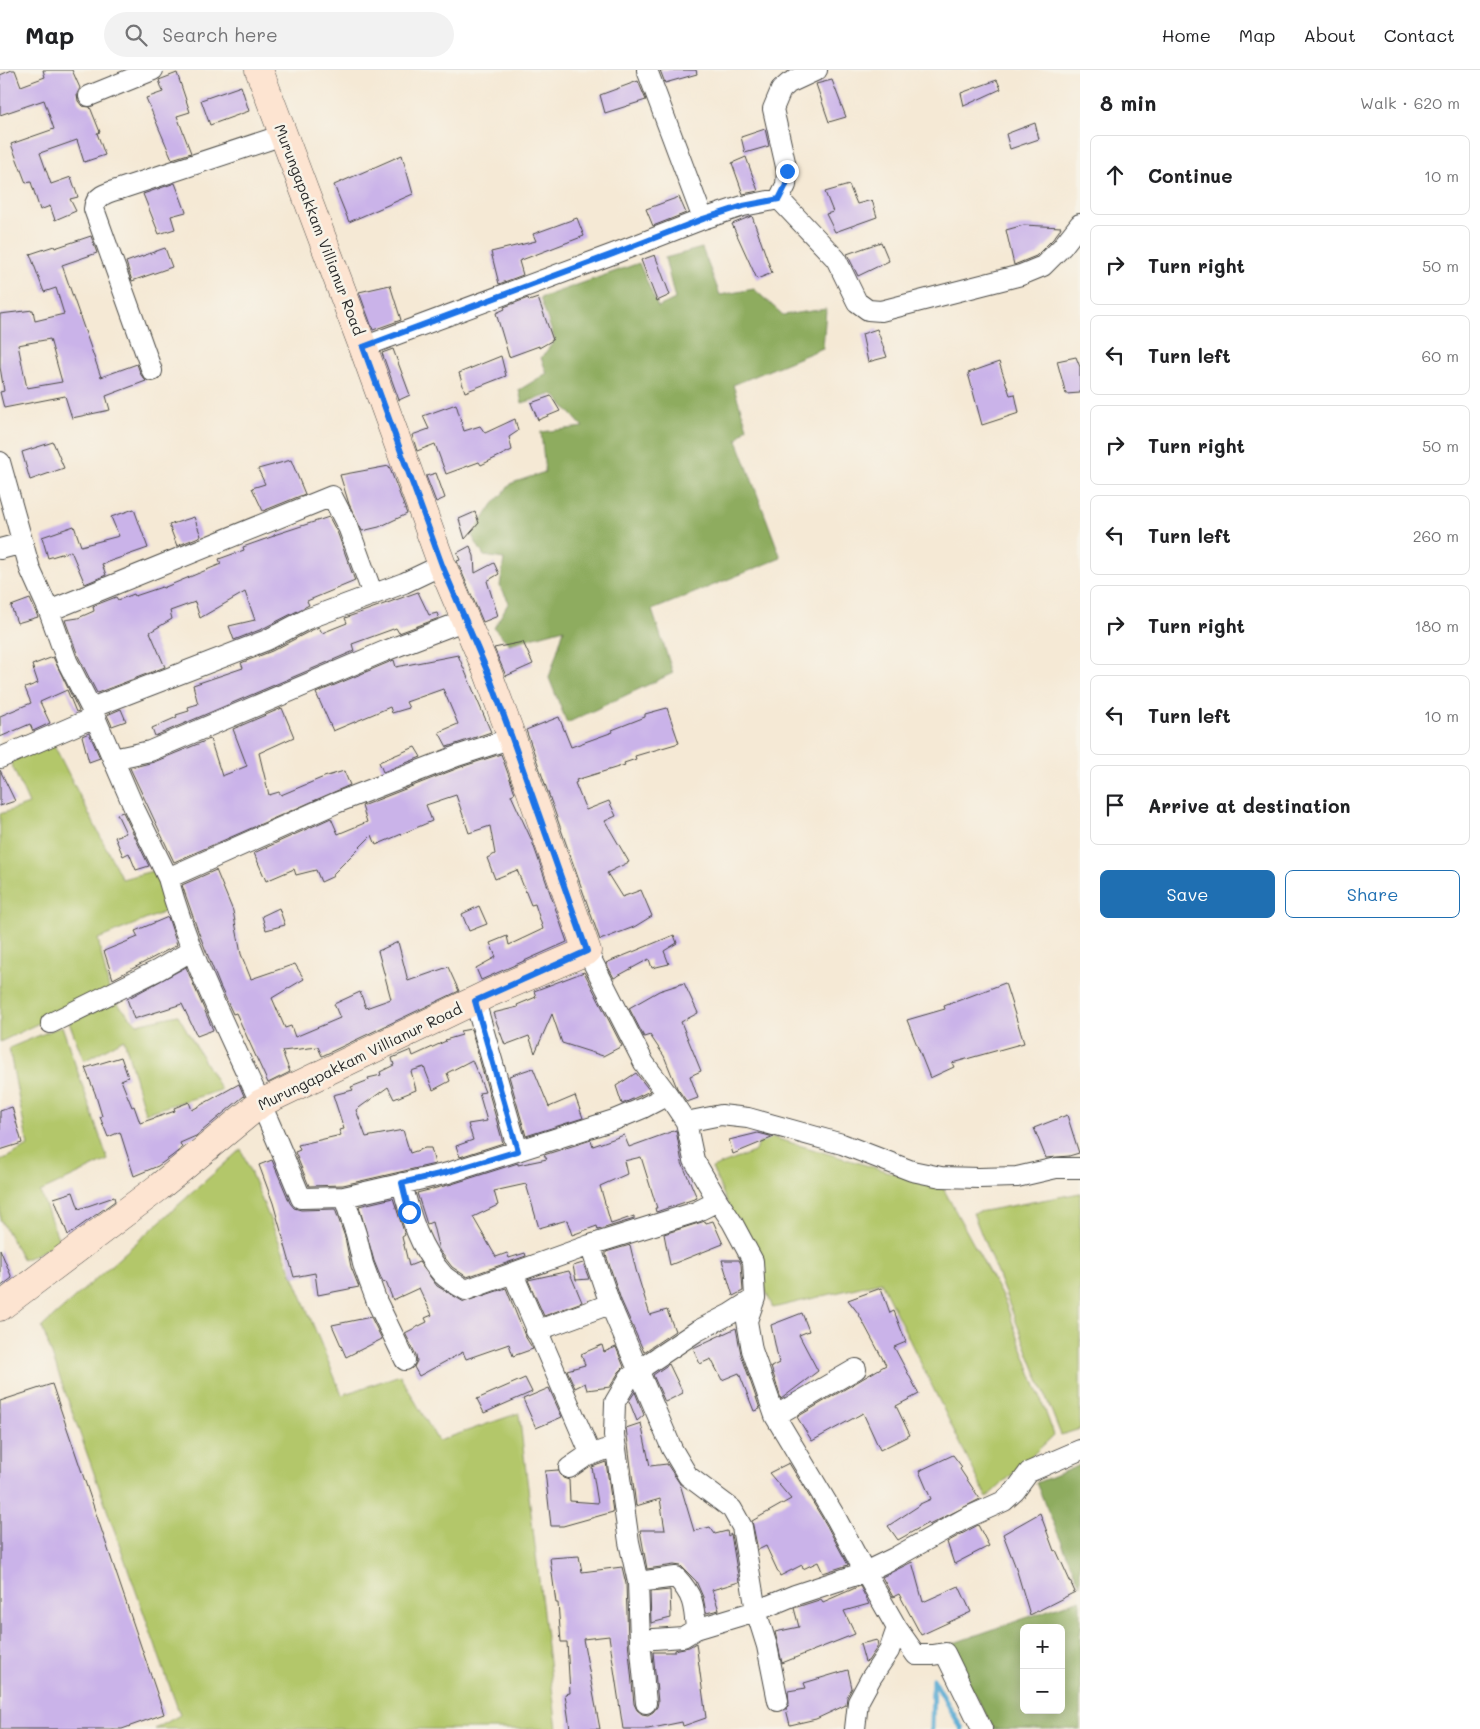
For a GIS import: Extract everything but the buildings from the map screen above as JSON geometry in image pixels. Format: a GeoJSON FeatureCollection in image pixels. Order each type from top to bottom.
{"type":"FeatureCollection","features":[{"type":"Feature","properties":{"kind":"main road","name":"Murungapakkam Villianur Road"},"geometry":{"type":"LineString","coordinates":[[0,1307],[159,1187],[261,1103],[475,1001],[587,951],[512,738],[466,620],[442,565],[259,70]]}},
{"type":"Feature","properties":{"kind":"street"},"geometry":{"type":"LineString","coordinates":[[89,96],[153,70]]}},
{"type":"Feature","properties":{"kind":"street"},"geometry":{"type":"LineString","coordinates":[[647,70],[703,219]]}},
{"type":"Feature","properties":{"kind":"street"},"geometry":{"type":"LineString","coordinates":[[779,199],[786,185],[787,171],[773,109],[781,90],[789,83],[817,70]]}},
{"type":"Feature","properties":{"kind":"street"},"geometry":{"type":"LineString","coordinates":[[152,371],[94,209],[96,201],[101,196],[283,135]]}},
{"type":"Feature","properties":{"kind":"street"},"geometry":{"type":"LineString","coordinates":[[363,347],[703,219],[743,206],[779,199]]}},
{"type":"Feature","properties":{"kind":"street"},"geometry":{"type":"LineString","coordinates":[[779,199],[836,259],[857,302],[868,310],[881,311],[1021,275],[1043,266],[1062,247],[1080,224]]}},
{"type":"Feature","properties":{"kind":"street"},"geometry":{"type":"LineString","coordinates":[[0,462],[30,569],[49,611],[67,661],[93,712],[135,810],[168,878],[177,912],[191,950],[261,1103],[301,1198],[344,1197],[448,1172],[614,1120],[668,1095]]}},
{"type":"Feature","properties":{"kind":"street"},"geometry":{"type":"LineString","coordinates":[[49,611],[332,496],[349,529],[373,595]]}},
{"type":"Feature","properties":{"kind":"street"},"geometry":{"type":"LineString","coordinates":[[0,549],[23,543]]}},
{"type":"Feature","properties":{"kind":"street"},"geometry":{"type":"LineString","coordinates":[[0,758],[37,743],[93,712],[267,640],[308,619],[404,584],[442,565]]}},
{"type":"Feature","properties":{"kind":"street"},"geometry":{"type":"LineString","coordinates":[[113,759],[150,751],[385,651],[466,620]]}},
{"type":"Feature","properties":{"kind":"street"},"geometry":{"type":"LineString","coordinates":[[168,878],[336,803],[457,756],[512,738]]}},
{"type":"Feature","properties":{"kind":"street"},"geometry":{"type":"LineString","coordinates":[[51,1023],[158,970],[191,950]]}},
{"type":"Feature","properties":{"kind":"street"},"geometry":{"type":"LineString","coordinates":[[587,951],[644,1062],[686,1122],[694,1160],[732,1222],[753,1261],[755,1298],[747,1321],[752,1350],[775,1416],[836,1518],[897,1628],[916,1655],[933,1656],[945,1653],[982,1729]]}},
{"type":"Feature","properties":{"kind":"street"},"geometry":{"type":"LineString","coordinates":[[475,1001],[518,1151]]}},
{"type":"Feature","properties":{"kind":"street"},"geometry":{"type":"LineString","coordinates":[[686,1122],[721,1114],[748,1118],[842,1144],[912,1171],[941,1177],[1016,1177],[1056,1168],[1080,1168]]}},
{"type":"Feature","properties":{"kind":"street"},"geometry":{"type":"LineString","coordinates":[[402,1183],[409,1212],[422,1246],[444,1276],[466,1290],[590,1245],[696,1212],[718,1202]]}},
{"type":"Feature","properties":{"kind":"street"},"geometry":{"type":"LineString","coordinates":[[344,1197],[363,1264],[377,1302],[405,1360]]}},
{"type":"Feature","properties":{"kind":"street"},"geometry":{"type":"LineString","coordinates":[[590,1245],[610,1304],[672,1449],[688,1476],[732,1509],[742,1527],[756,1611],[767,1646],[778,1702]]}},
{"type":"Feature","properties":{"kind":"street"},"geometry":{"type":"LineString","coordinates":[[513,1274],[591,1455]]}},
{"type":"Feature","properties":{"kind":"street"},"geometry":{"type":"LineString","coordinates":[[646,1703],[640,1640],[638,1582],[629,1542],[614,1435],[615,1402],[629,1378],[638,1371],[697,1331],[730,1314],[755,1298]]}},
{"type":"Feature","properties":{"kind":"street"},"geometry":{"type":"LineString","coordinates":[[536,1331],[610,1304]]}},
{"type":"Feature","properties":{"kind":"street"},"geometry":{"type":"LineString","coordinates":[[775,1416],[856,1369]]}},
{"type":"Feature","properties":{"kind":"street"},"geometry":{"type":"LineString","coordinates":[[569,1468],[591,1455],[616,1446]]}},
{"type":"Feature","properties":{"kind":"street"},"geometry":{"type":"LineString","coordinates":[[640,1640],[683,1638],[696,1629],[756,1611],[795,1595],[865,1572],[966,1518],[1004,1502],[1029,1472],[1080,1450]]}},
{"type":"Feature","properties":{"kind":"street"},"geometry":{"type":"LineString","coordinates":[[638,1582],[676,1577],[688,1590],[694,1611],[696,1629]]}},
{"type":"Feature","properties":{"kind":"street"},"geometry":{"type":"LineString","coordinates":[[855,1729],[858,1702],[870,1678],[889,1651],[897,1628]]}},
{"type":"Feature","properties":{"kind":"green space"},"geometry":{"type":"Polygon","coordinates":[[[702,248],[720,295],[754,289],[783,315],[826,309],[823,348],[733,385],[747,427],[737,440],[781,558],[652,610],[673,673],[567,723],[549,678],[564,629],[509,644],[494,628],[509,602],[500,586],[504,559],[484,556],[472,536],[493,504],[512,483],[545,472],[541,432],[583,427],[553,394],[522,403],[519,390],[547,373],[541,358],[555,340],[540,298],[639,263],[658,307],[675,299],[665,258],[702,248]]]}},
{"type":"Feature","properties":{"kind":"green space"},"geometry":{"type":"Polygon","coordinates":[[[54,745],[122,879],[156,870],[167,911],[98,939],[109,989],[0,1042],[0,814],[29,804],[10,761],[54,745]]]}},
{"type":"Feature","properties":{"kind":"green space"},"geometry":{"type":"Polygon","coordinates":[[[116,1002],[137,1024],[178,1015],[221,1090],[145,1113],[124,1039],[84,1061],[69,1022],[116,1002]]]}},
{"type":"Feature","properties":{"kind":"green space"},"geometry":{"type":"Polygon","coordinates":[[[62,1026],[108,1160],[40,1192],[60,1243],[23,1260],[0,1219],[0,1161],[28,1146],[9,1048],[62,1026]]]}},
{"type":"Feature","properties":{"kind":"green space"},"geometry":{"type":"Polygon","coordinates":[[[765,1135],[943,1188],[1005,1302],[1054,1435],[987,1498],[881,1282],[773,1308],[712,1168],[754,1152],[765,1135]]]}},
{"type":"Feature","properties":{"kind":"green space"},"geometry":{"type":"Polygon","coordinates":[[[241,1149],[342,1395],[400,1375],[438,1441],[519,1413],[557,1729],[155,1729],[180,1715],[42,1327],[241,1149]]]}},
{"type":"Feature","properties":{"kind":"green space"},"geometry":{"type":"Polygon","coordinates":[[[1080,1193],[1080,1429],[1061,1435],[973,1213],[1080,1193]]]}},
{"type":"Feature","properties":{"kind":"green space"},"geometry":{"type":"Polygon","coordinates":[[[1080,1465],[1080,1585],[1036,1483],[1080,1465]]]}},
{"type":"Feature","properties":{"kind":"green space"},"geometry":{"type":"Polygon","coordinates":[[[1080,1599],[1080,1729],[994,1729],[948,1645],[1080,1599]]]}},
{"type":"Feature","properties":{"kind":"waterway"},"geometry":{"type":"LineString","coordinates":[[933,1679],[962,1729]]}},
{"type":"Feature","properties":{"kind":"waterway"},"geometry":{"type":"LineString","coordinates":[[932,1729],[933,1680]]}},
{"type":"Feature","properties":{"kind":"route"},"geometry":{"type":"LineString","coordinates":[[409,1212],[402,1183],[448,1172],[518,1151],[475,1001],[587,951],[488,673],[442,565],[363,347],[703,219],[743,206],[779,199],[786,185],[787,171]]}}]}
